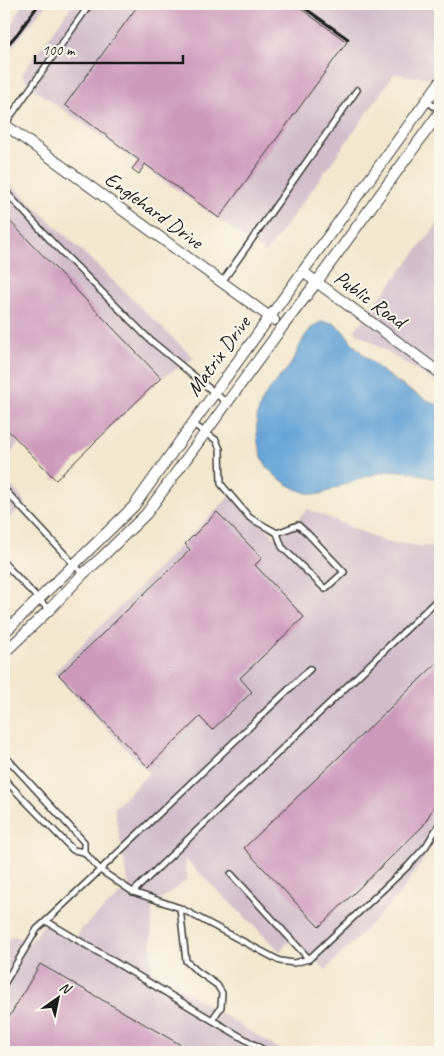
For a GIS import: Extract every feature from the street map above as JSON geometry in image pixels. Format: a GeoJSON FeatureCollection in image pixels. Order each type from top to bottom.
{"type":"FeatureCollection","features":[{"type":"Feature","properties":{"kind":"street","name":"Matrix Drive"},"geometry":{"type":"LineString","coordinates":[[4,633],[134,506],[440,82]]}},
{"type":"Feature","properties":{"kind":"street","name":"Matrix Drive"},"geometry":{"type":"LineString","coordinates":[[4,652],[146,514],[440,112]]}},
{"type":"Feature","properties":{"kind":"street","name":"Englehard Drive"},"geometry":{"type":"LineString","coordinates":[[4,124],[283,326]]}},
{"type":"Feature","properties":{"kind":"street","name":"Public Road"},"geometry":{"type":"LineString","coordinates":[[303,272],[440,373]]}},
{"type":"Feature","properties":{"kind":"lane"},"geometry":{"type":"LineString","coordinates":[[4,124],[90,4]]}},
{"type":"Feature","properties":{"kind":"lane"},"geometry":{"type":"LineString","coordinates":[[222,282],[357,90]]}},
{"type":"Feature","properties":{"kind":"lane"},"geometry":{"type":"LineString","coordinates":[[427,101],[440,112]]}},
{"type":"Feature","properties":{"kind":"lane"},"geometry":{"type":"LineString","coordinates":[[4,190],[149,339],[227,403]]}},
{"type":"Feature","properties":{"kind":"lane"},"geometry":{"type":"LineString","coordinates":[[193,423],[204,433],[216,440],[220,449],[221,484],[250,518],[277,533],[282,547],[324,590],[344,572],[298,525],[277,533]]}},
{"type":"Feature","properties":{"kind":"lane"},"geometry":{"type":"LineString","coordinates":[[4,489],[83,574]]}},
{"type":"Feature","properties":{"kind":"lane"},"geometry":{"type":"LineString","coordinates":[[4,563],[49,610]]}},
{"type":"Feature","properties":{"kind":"lane"},"geometry":{"type":"LineString","coordinates":[[133,892],[440,597]]}},
{"type":"Feature","properties":{"kind":"lane"},"geometry":{"type":"LineString","coordinates":[[4,984],[37,929],[310,669]]}},
{"type":"Feature","properties":{"kind":"lane"},"geometry":{"type":"LineString","coordinates":[[4,756],[84,842],[84,852]]}},
{"type":"Feature","properties":{"kind":"lane"},"geometry":{"type":"LineString","coordinates":[[4,779],[74,850],[84,852],[100,870],[133,892],[180,908],[280,961],[294,963],[309,959],[408,866],[426,846],[440,823]]}},
{"type":"Feature","properties":{"kind":"lane"},"geometry":{"type":"LineString","coordinates":[[231,874],[309,959]]}},
{"type":"Feature","properties":{"kind":"lane"},"geometry":{"type":"LineString","coordinates":[[180,908],[186,961],[197,972],[216,985],[222,993],[221,1007],[212,1020]]}},
{"type":"Feature","properties":{"kind":"lane"},"geometry":{"type":"LineString","coordinates":[[46,921],[267,1052]]}},
{"type":"Feature","properties":{"kind":"shaded area"},"geometry":{"type":"Polygon","coordinates":[[[22,4],[47,4],[4,57],[4,40],[22,4]]]}},
{"type":"Feature","properties":{"kind":"shaded area"},"geometry":{"type":"Polygon","coordinates":[[[73,4],[440,4],[440,79],[394,74],[266,253],[31,87],[22,74],[73,4]]]}},
{"type":"Feature","properties":{"kind":"shaded area"},"geometry":{"type":"Polygon","coordinates":[[[4,177],[194,358],[161,378],[19,442],[4,464],[4,177]]]}},
{"type":"Feature","properties":{"kind":"shaded area"},"geometry":{"type":"Polygon","coordinates":[[[440,221],[440,385],[354,331],[440,221]]]}},
{"type":"Feature","properties":{"kind":"shaded area"},"geometry":{"type":"Polygon","coordinates":[[[4,478],[26,503],[4,523],[4,478]]]}},
{"type":"Feature","properties":{"kind":"shaded area"},"geometry":{"type":"Polygon","coordinates":[[[231,495],[277,539],[308,509],[386,542],[440,548],[440,829],[424,859],[398,896],[326,970],[291,939],[280,951],[184,858],[188,879],[152,906],[151,971],[284,1052],[4,1052],[4,942],[14,936],[30,943],[44,924],[74,942],[82,928],[129,887],[114,808],[149,773],[54,673],[231,495]]]}},
{"type":"Feature","properties":{"kind":"water"},"geometry":{"type":"Polygon","coordinates":[[[321,322],[336,325],[366,357],[386,374],[407,389],[440,406],[440,481],[408,472],[388,471],[370,475],[322,493],[314,494],[292,487],[278,478],[268,468],[258,443],[257,423],[260,408],[272,386],[290,365],[307,333],[321,322]]]}},
{"type":"Feature","properties":{"kind":"building"},"geometry":{"type":"Polygon","coordinates":[[[139,4],[294,4],[347,42],[219,218],[145,164],[139,174],[132,169],[139,160],[65,105],[139,4]]]}},
{"type":"Feature","properties":{"kind":"building"},"geometry":{"type":"Polygon","coordinates":[[[4,215],[161,378],[56,480],[4,426],[4,215]]]}},
{"type":"Feature","properties":{"kind":"building"},"geometry":{"type":"Polygon","coordinates":[[[217,512],[262,558],[255,565],[304,617],[240,678],[252,692],[212,730],[200,717],[148,767],[59,675],[190,550],[185,544],[217,512]]]}},
{"type":"Feature","properties":{"kind":"building"},"geometry":{"type":"Polygon","coordinates":[[[440,660],[440,796],[423,826],[319,927],[244,848],[440,660]]]}},
{"type":"Feature","properties":{"kind":"building"},"geometry":{"type":"Polygon","coordinates":[[[40,964],[193,1052],[4,1052],[4,1026],[40,964]]]}},
{"type":"Feature","properties":{"kind":"railway"},"geometry":{"type":"LineString","coordinates":[[4,49],[39,4]]}},
{"type":"Feature","properties":{"kind":"railway"},"geometry":{"type":"LineString","coordinates":[[299,4],[348,39]]}}]}
